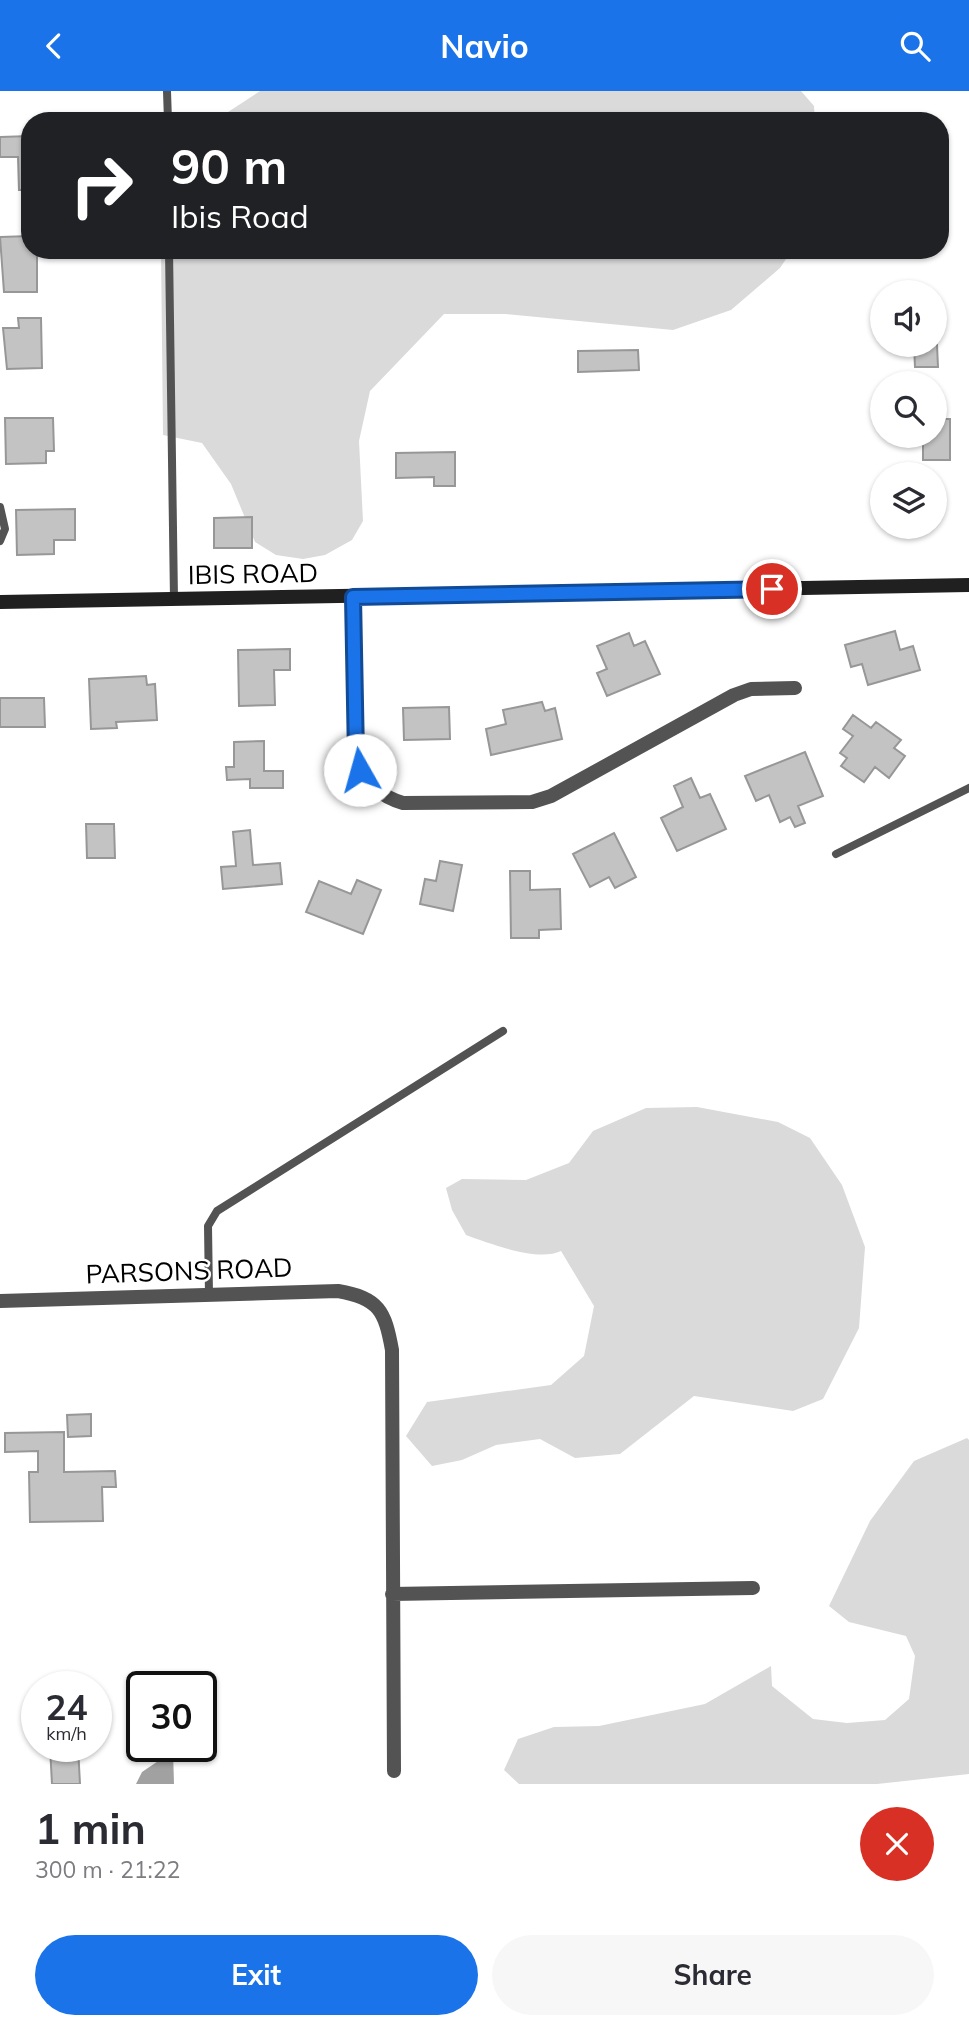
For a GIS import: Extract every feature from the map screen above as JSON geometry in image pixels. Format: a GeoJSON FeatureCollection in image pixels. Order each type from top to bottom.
{"type":"FeatureCollection","features":[{"type":"Feature","properties":{"kind":"street","name":"IBIS ROAD"},"geometry":{"type":"LineString","coordinates":[[0,602],[969,586]]}},
{"type":"Feature","properties":{"kind":"street"},"geometry":{"type":"LineString","coordinates":[[353,597],[356,756],[360,770],[376,789],[388,799],[403,803],[532,802],[551,796],[734,695],[751,689],[795,688]]}},
{"type":"Feature","properties":{"kind":"street","name":"PARSONS ROAD"},"geometry":{"type":"LineString","coordinates":[[0,1300],[338,1291],[358,1295],[377,1306],[386,1321],[392,1350],[392,1594]]}},
{"type":"Feature","properties":{"kind":"street"},"geometry":{"type":"LineString","coordinates":[[394,1771],[392,1594],[753,1588]]}},
{"type":"Feature","properties":{"kind":"lane"},"geometry":{"type":"LineString","coordinates":[[167,91],[168,112]]}},
{"type":"Feature","properties":{"kind":"lane"},"geometry":{"type":"LineString","coordinates":[[169,259],[174,599]]}},
{"type":"Feature","properties":{"kind":"lane"},"geometry":{"type":"LineString","coordinates":[[0,507],[5,529],[0,541]]}},
{"type":"Feature","properties":{"kind":"lane"},"geometry":{"type":"LineString","coordinates":[[836,854],[969,788]]}},
{"type":"Feature","properties":{"kind":"lane"},"geometry":{"type":"LineString","coordinates":[[209,1295],[208,1226],[217,1210],[503,1031]]}},
{"type":"Feature","properties":{"kind":"shaded area"},"geometry":{"type":"Polygon","coordinates":[[[260,91],[801,91],[814,106],[814,112],[228,112],[260,91]]]}},
{"type":"Feature","properties":{"kind":"shaded area"},"geometry":{"type":"Polygon","coordinates":[[[161,259],[786,259],[780,268],[731,310],[673,330],[506,314],[444,314],[370,391],[359,441],[363,521],[352,540],[325,555],[303,559],[276,555],[255,542],[231,484],[202,443],[163,435],[161,259]]]}},
{"type":"Feature","properties":{"kind":"shaded area"},"geometry":{"type":"Polygon","coordinates":[[[697,1107],[778,1122],[810,1138],[842,1185],[865,1247],[859,1328],[823,1399],[793,1411],[694,1396],[620,1454],[575,1458],[540,1439],[496,1445],[462,1460],[432,1466],[406,1436],[427,1402],[551,1385],[584,1356],[594,1306],[561,1251],[551,1254],[527,1253],[466,1235],[452,1210],[446,1188],[462,1179],[526,1180],[569,1163],[593,1131],[646,1108],[697,1107]]]}},
{"type":"Feature","properties":{"kind":"shaded area"},"geometry":{"type":"Polygon","coordinates":[[[967,1438],[969,1774],[877,1784],[519,1784],[504,1770],[518,1739],[554,1727],[599,1726],[705,1704],[771,1666],[772,1686],[813,1719],[847,1723],[885,1720],[909,1699],[915,1656],[906,1636],[849,1622],[829,1606],[870,1521],[914,1461],[967,1438]]]}},
{"type":"Feature","properties":{"kind":"shaded area"},"geometry":{"type":"Polygon","coordinates":[[[157,1762],[173,1762],[174,1784],[136,1784],[142,1772],[157,1762]]]}},
{"type":"Feature","properties":{"kind":"building"},"geometry":{"type":"Polygon","coordinates":[[[21,136],[21,190],[18,157],[0,157],[0,137],[21,136]]]}},
{"type":"Feature","properties":{"kind":"building"},"geometry":{"type":"Polygon","coordinates":[[[21,236],[21,259],[37,259],[37,292],[4,292],[0,237],[21,236]]]}},
{"type":"Feature","properties":{"kind":"building"},"geometry":{"type":"Polygon","coordinates":[[[18,318],[41,318],[42,368],[7,369],[3,328],[19,328],[18,318]]]}},
{"type":"Feature","properties":{"kind":"building"},"geometry":{"type":"Polygon","coordinates":[[[638,350],[639,370],[578,372],[578,351],[638,350]]]}},
{"type":"Feature","properties":{"kind":"building"},"geometry":{"type":"Polygon","coordinates":[[[915,357],[938,357],[938,367],[915,367],[915,357]]]}},
{"type":"Feature","properties":{"kind":"building"},"geometry":{"type":"Polygon","coordinates":[[[5,418],[53,418],[54,451],[46,451],[46,463],[6,464],[5,418]]]}},
{"type":"Feature","properties":{"kind":"building"},"geometry":{"type":"Polygon","coordinates":[[[947,419],[950,419],[950,460],[923,460],[923,448],[947,448],[947,419]]]}},
{"type":"Feature","properties":{"kind":"building"},"geometry":{"type":"Polygon","coordinates":[[[455,452],[455,486],[434,486],[434,477],[396,478],[396,453],[455,452]]]}},
{"type":"Feature","properties":{"kind":"building"},"geometry":{"type":"Polygon","coordinates":[[[75,509],[75,540],[54,540],[54,554],[17,555],[16,510],[75,509]]]}},
{"type":"Feature","properties":{"kind":"building"},"geometry":{"type":"Polygon","coordinates":[[[252,517],[252,548],[214,548],[214,518],[252,517]]]}},
{"type":"Feature","properties":{"kind":"building"},"geometry":{"type":"Polygon","coordinates":[[[895,631],[900,650],[913,646],[920,670],[868,685],[862,664],[851,667],[845,645],[895,631]]]}},
{"type":"Feature","properties":{"kind":"building"},"geometry":{"type":"Polygon","coordinates":[[[629,633],[634,646],[645,641],[660,674],[607,696],[597,673],[607,669],[597,646],[629,633]]]}},
{"type":"Feature","properties":{"kind":"building"},"geometry":{"type":"Polygon","coordinates":[[[290,649],[290,670],[274,670],[275,705],[239,706],[238,650],[290,649]]]}},
{"type":"Feature","properties":{"kind":"building"},"geometry":{"type":"Polygon","coordinates":[[[146,676],[147,685],[155,684],[157,720],[116,722],[117,728],[91,729],[89,679],[146,676]]]}},
{"type":"Feature","properties":{"kind":"building"},"geometry":{"type":"Polygon","coordinates":[[[0,698],[44,698],[45,727],[0,727],[0,698]]]}},
{"type":"Feature","properties":{"kind":"building"},"geometry":{"type":"Polygon","coordinates":[[[542,702],[545,711],[555,708],[562,739],[491,755],[486,729],[506,724],[503,710],[542,702]]]}},
{"type":"Feature","properties":{"kind":"building"},"geometry":{"type":"Polygon","coordinates":[[[449,707],[450,739],[404,740],[403,708],[449,707]]]}},
{"type":"Feature","properties":{"kind":"building"},"geometry":{"type":"Polygon","coordinates":[[[853,715],[871,728],[876,722],[901,740],[894,748],[905,756],[889,778],[875,767],[864,782],[841,766],[847,758],[840,753],[853,736],[843,729],[853,715]]]}},
{"type":"Feature","properties":{"kind":"building"},"geometry":{"type":"Polygon","coordinates":[[[264,741],[264,771],[283,771],[283,788],[250,788],[250,779],[227,780],[226,767],[234,767],[234,742],[264,741]]]}},
{"type":"Feature","properties":{"kind":"building"},"geometry":{"type":"Polygon","coordinates":[[[805,752],[823,796],[798,806],[805,823],[795,827],[790,817],[780,822],[769,795],[756,801],[745,776],[805,752]]]}},
{"type":"Feature","properties":{"kind":"building"},"geometry":{"type":"Polygon","coordinates":[[[691,778],[700,798],[710,794],[726,829],[677,851],[661,818],[683,807],[674,786],[691,778]]]}},
{"type":"Feature","properties":{"kind":"building"},"geometry":{"type":"Polygon","coordinates":[[[86,824],[114,824],[115,858],[87,858],[86,824]]]}},
{"type":"Feature","properties":{"kind":"building"},"geometry":{"type":"Polygon","coordinates":[[[250,830],[253,865],[280,863],[282,884],[223,889],[221,867],[236,866],[233,832],[250,830]]]}},
{"type":"Feature","properties":{"kind":"building"},"geometry":{"type":"Polygon","coordinates":[[[614,833],[636,877],[615,888],[609,877],[590,887],[573,854],[614,833]]]}},
{"type":"Feature","properties":{"kind":"building"},"geometry":{"type":"Polygon","coordinates":[[[440,861],[462,865],[453,911],[420,904],[425,879],[436,881],[440,861]]]}},
{"type":"Feature","properties":{"kind":"building"},"geometry":{"type":"Polygon","coordinates":[[[510,871],[530,871],[530,890],[560,889],[561,929],[539,930],[539,938],[511,938],[510,871]]]}},
{"type":"Feature","properties":{"kind":"building"},"geometry":{"type":"Polygon","coordinates":[[[357,880],[381,890],[363,934],[306,912],[319,881],[351,894],[357,880]]]}},
{"type":"Feature","properties":{"kind":"building"},"geometry":{"type":"Polygon","coordinates":[[[91,1414],[91,1436],[68,1437],[67,1415],[91,1414]]]}},
{"type":"Feature","properties":{"kind":"building"},"geometry":{"type":"Polygon","coordinates":[[[64,1432],[64,1472],[115,1471],[116,1487],[102,1487],[103,1521],[30,1522],[29,1472],[38,1472],[38,1451],[5,1452],[5,1433],[64,1432]]]}},
{"type":"Feature","properties":{"kind":"building"},"geometry":{"type":"Polygon","coordinates":[[[51,1762],[79,1762],[80,1784],[52,1784],[51,1762]]]}},
{"type":"Feature","properties":{"kind":"route"},"geometry":{"type":"LineString","coordinates":[[360,770],[356,756],[353,597],[772,589]]}}]}
